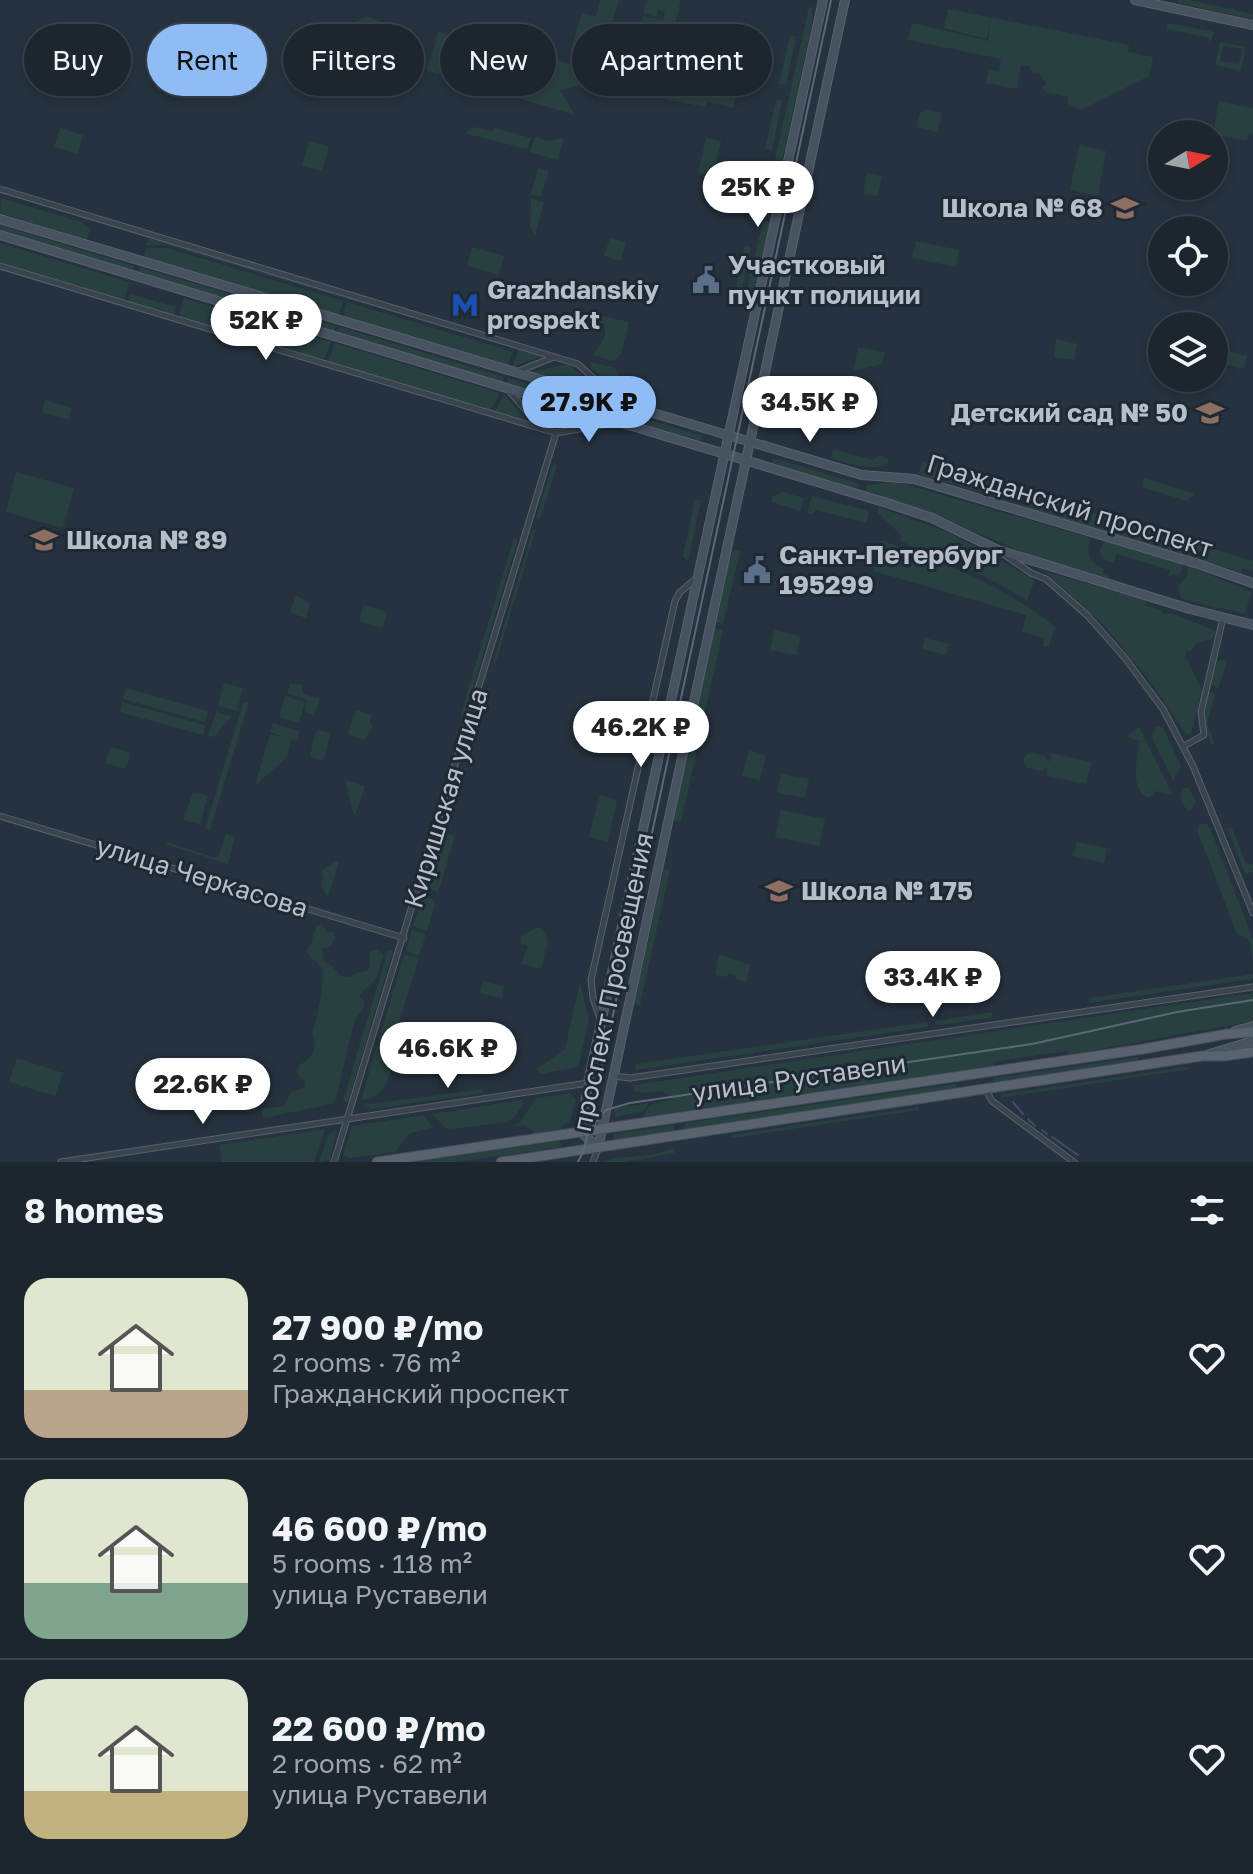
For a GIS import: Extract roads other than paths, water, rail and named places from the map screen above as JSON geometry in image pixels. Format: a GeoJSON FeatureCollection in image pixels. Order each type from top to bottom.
{"type":"FeatureCollection","features":[{"type":"Feature","properties":{"kind":"main road","name":"проспект Просвещения"},"geometry":{"type":"LineString","coordinates":[[598,1148],[581,1132],[588,1083],[823,0]]}},
{"type":"Feature","properties":{"kind":"main road","name":"проспект Просвещения"},"geometry":{"type":"LineString","coordinates":[[598,1148],[845,0]]}},
{"type":"Feature","properties":{"kind":"main road"},"geometry":{"type":"LineString","coordinates":[[1135,0],[1253,25]]}},
{"type":"Feature","properties":{"kind":"main road","name":"Гражданский проспект"},"geometry":{"type":"LineString","coordinates":[[0,219],[862,475],[914,479],[1253,583]]}},
{"type":"Feature","properties":{"kind":"main road","name":"Гражданский проспект"},"geometry":{"type":"LineString","coordinates":[[0,235],[932,518],[998,550],[1190,609],[1253,625]]}},
{"type":"Feature","properties":{"kind":"main road"},"geometry":{"type":"LineString","coordinates":[[857,495],[863,486],[862,475]]}},
{"type":"Feature","properties":{"kind":"main road","name":"улица Руставели"},"geometry":{"type":"LineString","coordinates":[[1227,1034],[1253,1026]]}},
{"type":"Feature","properties":{"kind":"main road","name":"улица Руставели"},"geometry":{"type":"LineString","coordinates":[[377,1162],[1253,1032]]}},
{"type":"Feature","properties":{"kind":"main road","name":"улица Руставели"},"geometry":{"type":"LineString","coordinates":[[501,1162],[1202,1056],[1253,1041]]}},
{"type":"Feature","properties":{"kind":"main road"},"geometry":{"type":"LineString","coordinates":[[1202,1056],[1253,1052]]}},
{"type":"Feature","properties":{"kind":"main road"},"geometry":{"type":"LineString","coordinates":[[984,1073],[986,1090]]}},
{"type":"Feature","properties":{"kind":"main road"},"geometry":{"type":"LineString","coordinates":[[683,1117],[678,1127],[685,1135]]}},
{"type":"Feature","properties":{"kind":"street"},"geometry":{"type":"LineString","coordinates":[[0,189],[578,364],[621,403]]}},
{"type":"Feature","properties":{"kind":"street","name":"Гражданский проспект"},"geometry":{"type":"LineString","coordinates":[[0,266],[556,433],[616,422]]}},
{"type":"Feature","properties":{"kind":"street"},"geometry":{"type":"LineString","coordinates":[[514,373],[555,357]]}},
{"type":"Feature","properties":{"kind":"street"},"geometry":{"type":"LineString","coordinates":[[507,388],[541,428]]}},
{"type":"Feature","properties":{"kind":"street","name":"Киришская улица"},"geometry":{"type":"LineString","coordinates":[[334,1162],[556,433]]}},
{"type":"Feature","properties":{"kind":"street"},"geometry":{"type":"LineString","coordinates":[[998,550],[1031,573],[1046,579],[1087,615],[1125,658],[1163,709],[1184,746],[1253,913]]}},
{"type":"Feature","properties":{"kind":"street"},"geometry":{"type":"LineString","coordinates":[[1046,565],[1041,569],[1046,579]]}},
{"type":"Feature","properties":{"kind":"street"},"geometry":{"type":"LineString","coordinates":[[602,1022],[591,989],[594,966],[675,601],[680,592],[699,577]]}},
{"type":"Feature","properties":{"kind":"street"},"geometry":{"type":"LineString","coordinates":[[1184,746],[1204,735],[1201,712],[1224,616]]}},
{"type":"Feature","properties":{"kind":"street","name":"улица Черкасова"},"geometry":{"type":"LineString","coordinates":[[0,816],[404,938]]}},
{"type":"Feature","properties":{"kind":"street","name":"улица Руставели"},"geometry":{"type":"LineString","coordinates":[[613,1076],[630,1078],[1253,987]]}},
{"type":"Feature","properties":{"kind":"street"},"geometry":{"type":"LineString","coordinates":[[61,1162],[588,1083]]}},
{"type":"Feature","properties":{"kind":"street"},"geometry":{"type":"LineString","coordinates":[[986,1090],[992,1101],[1074,1162]]}},
{"type":"Feature","properties":{"kind":"street"},"geometry":{"type":"LineString","coordinates":[[593,1162],[598,1148]]}},
{"type":"Feature","properties":{"kind":"waterway"},"geometry":{"type":"LineString","coordinates":[[1013,1102],[1023,1114]]}},
{"type":"Feature","properties":{"kind":"waterway"},"geometry":{"type":"LineString","coordinates":[[1028,1119],[1035,1126]]}},
{"type":"Feature","properties":{"kind":"waterway"},"geometry":{"type":"LineString","coordinates":[[1042,1130],[1047,1134]]}},
{"type":"Feature","properties":{"kind":"waterway"},"geometry":{"type":"LineString","coordinates":[[1052,1137],[1078,1155]]}},
{"type":"Feature","properties":{"kind":"tram line"},"geometry":{"type":"LineString","coordinates":[[578,1162],[584,1150],[831,0]]}},
{"type":"Feature","properties":{"kind":"tram line"},"geometry":{"type":"LineString","coordinates":[[594,1125],[606,1110],[630,1103],[1032,1044],[1177,1012],[1253,1000]]}},
{"type":"Feature","properties":{"kind":"place","name":"Школа № 68"},"geometry":{"type":"Point","coordinates":[1125,208]}},
{"type":"Feature","properties":{"kind":"place","name":"Участковый пункт полиции"},"geometry":{"type":"Point","coordinates":[706,280]}},
{"type":"Feature","properties":{"kind":"place","name":"Grazhdanskiy prospekt"},"geometry":{"type":"Point","coordinates":[465,305]}},
{"type":"Feature","properties":{"kind":"place","name":"Детский сад № 50"},"geometry":{"type":"Point","coordinates":[1210,413]}},
{"type":"Feature","properties":{"kind":"place","name":"Школа № 89"},"geometry":{"type":"Point","coordinates":[44,540]}},
{"type":"Feature","properties":{"kind":"place","name":"Санкт-Петербург 195299"},"geometry":{"type":"Point","coordinates":[757,570]}},
{"type":"Feature","properties":{"kind":"place","name":"Школа № 175"},"geometry":{"type":"Point","coordinates":[779,891]}}]}
